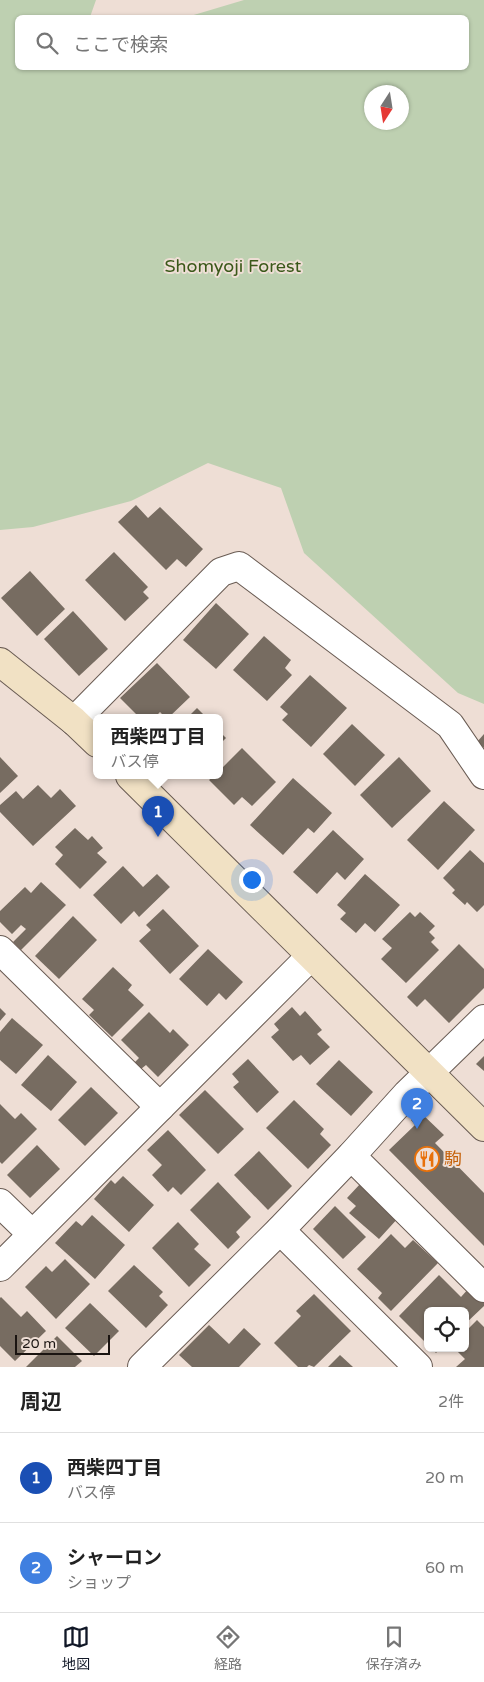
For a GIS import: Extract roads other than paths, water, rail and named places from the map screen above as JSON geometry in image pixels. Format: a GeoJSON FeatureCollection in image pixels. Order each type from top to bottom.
{"type":"FeatureCollection","features":[{"type":"Feature","properties":{"kind":"street"},"geometry":{"type":"LineString","coordinates":[[74,721],[221,572],[239,566],[450,725],[484,775]]}},
{"type":"Feature","properties":{"kind":"street"},"geometry":{"type":"LineString","coordinates":[[0,662],[74,721],[93,739]]}},
{"type":"Feature","properties":{"kind":"street"},"geometry":{"type":"LineString","coordinates":[[133,779],[484,1127]]}},
{"type":"Feature","properties":{"kind":"street"},"geometry":{"type":"LineString","coordinates":[[0,950],[160,1108]]}},
{"type":"Feature","properties":{"kind":"street"},"geometry":{"type":"LineString","coordinates":[[0,1267],[311,956]]}},
{"type":"Feature","properties":{"kind":"street"},"geometry":{"type":"LineString","coordinates":[[150,1364],[351,1156],[407,1094],[484,1019]]}},
{"type":"Feature","properties":{"kind":"street"},"geometry":{"type":"LineString","coordinates":[[351,1156],[484,1288]]}},
{"type":"Feature","properties":{"kind":"street"},"geometry":{"type":"LineString","coordinates":[[0,1202],[32,1234]]}},
{"type":"Feature","properties":{"kind":"street"},"geometry":{"type":"LineString","coordinates":[[280,1230],[418,1367]]}},
{"type":"Feature","properties":{"kind":"place","name":"西柴四丁目"},"geometry":{"type":"Point","coordinates":[158,837]}},
{"type":"Feature","properties":{"kind":"place","name":"シャーロン"},"geometry":{"type":"Point","coordinates":[417,1129]}},
{"type":"Feature","properties":{"kind":"place","name":"駒"},"geometry":{"type":"Point","coordinates":[427,1159]}},
{"type":"Feature","properties":{"kind":"park label","name":"Shomyoji Forest"},"geometry":{"type":"Point","coordinates":[233,266]}}]}
